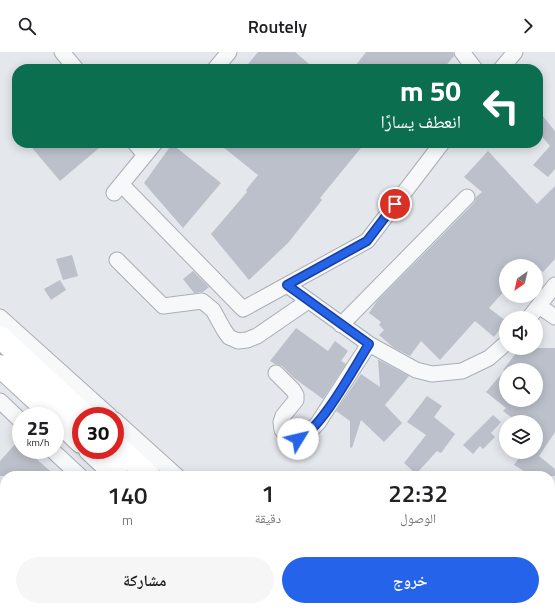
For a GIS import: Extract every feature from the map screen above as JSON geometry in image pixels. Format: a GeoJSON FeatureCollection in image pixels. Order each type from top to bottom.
{"type":"FeatureCollection","features":[{"type":"Feature","properties":{"kind":"main road"},"geometry":{"type":"LineString","coordinates":[[0,337],[75,407]]}},
{"type":"Feature","properties":{"kind":"main road"},"geometry":{"type":"LineString","coordinates":[[0,366],[43,407]]}},
{"type":"Feature","properties":{"kind":"main road"},"geometry":{"type":"LineString","coordinates":[[64,426],[72,434]]}},
{"type":"Feature","properties":{"kind":"main road"},"geometry":{"type":"LineString","coordinates":[[124,452],[145,471]]}},
{"type":"Feature","properties":{"kind":"main road"},"geometry":{"type":"LineString","coordinates":[[100,459],[113,471]]}},
{"type":"Feature","properties":{"kind":"street"},"geometry":{"type":"LineString","coordinates":[[62,52],[72,64]]}},
{"type":"Feature","properties":{"kind":"street"},"geometry":{"type":"LineString","coordinates":[[219,64],[229,52]]}},
{"type":"Feature","properties":{"kind":"street"},"geometry":{"type":"LineString","coordinates":[[462,52],[472,64]]}},
{"type":"Feature","properties":{"kind":"street"},"geometry":{"type":"LineString","coordinates":[[505,64],[515,52]]}},
{"type":"Feature","properties":{"kind":"street"},"geometry":{"type":"LineString","coordinates":[[139,148],[145,155]]}},
{"type":"Feature","properties":{"kind":"street"},"geometry":{"type":"LineString","coordinates":[[151,148],[118,188],[243,308],[367,241],[438,148]]}},
{"type":"Feature","properties":{"kind":"street"},"geometry":{"type":"LineString","coordinates":[[341,325],[467,197]]}},
{"type":"Feature","properties":{"kind":"street"},"geometry":{"type":"LineString","coordinates":[[117,260],[164,306],[202,301],[213,310],[229,336],[238,341],[247,340],[257,336],[308,300]]}},
{"type":"Feature","properties":{"kind":"street"},"geometry":{"type":"LineString","coordinates":[[287,285],[369,344],[416,370],[432,374],[462,371],[489,358],[499,349]]}},
{"type":"Feature","properties":{"kind":"street"},"geometry":{"type":"LineString","coordinates":[[535,311],[555,286]]}},
{"type":"Feature","properties":{"kind":"street"},"geometry":{"type":"LineString","coordinates":[[539,306],[555,317]]}},
{"type":"Feature","properties":{"kind":"street"},"geometry":{"type":"LineString","coordinates":[[0,317],[100,407]]}},
{"type":"Feature","properties":{"kind":"street"},"geometry":{"type":"LineString","coordinates":[[276,373],[296,395],[296,400],[283,416],[281,422],[282,430],[289,437],[298,439],[305,436],[318,423],[369,344]]}},
{"type":"Feature","properties":{"kind":"street"},"geometry":{"type":"LineString","coordinates":[[0,402],[12,413]]}},
{"type":"Feature","properties":{"kind":"street"},"geometry":{"type":"LineString","coordinates":[[124,428],[171,471]]}},
{"type":"Feature","properties":{"kind":"street"},"geometry":{"type":"LineString","coordinates":[[62,459],[75,471]]}},
{"type":"Feature","properties":{"kind":"building"},"geometry":{"type":"Polygon","coordinates":[[[258,52],[295,52],[309,64],[248,64],[258,52]]]}},
{"type":"Feature","properties":{"kind":"building"},"geometry":{"type":"Polygon","coordinates":[[[366,52],[453,52],[454,56],[447,64],[357,64],[366,52]]]}},
{"type":"Feature","properties":{"kind":"building"},"geometry":{"type":"Polygon","coordinates":[[[543,116],[555,131],[555,169],[548,177],[533,165],[550,146],[543,138],[543,116]]]}},
{"type":"Feature","properties":{"kind":"building"},"geometry":{"type":"Polygon","coordinates":[[[32,148],[99,148],[60,181],[32,148]]]}},
{"type":"Feature","properties":{"kind":"building"},"geometry":{"type":"Polygon","coordinates":[[[169,148],[177,148],[221,183],[183,228],[144,183],[169,148]]]}},
{"type":"Feature","properties":{"kind":"building"},"geometry":{"type":"Polygon","coordinates":[[[224,148],[361,148],[320,198],[322,200],[288,243],[249,280],[211,234],[247,192],[246,190],[258,175],[224,148]]]}},
{"type":"Feature","properties":{"kind":"building"},"geometry":{"type":"Polygon","coordinates":[[[488,151],[537,204],[555,186],[555,259],[543,272],[543,259],[499,259],[499,297],[489,308],[499,316],[499,330],[494,337],[475,321],[440,360],[421,341],[410,356],[394,348],[379,335],[384,330],[379,325],[381,322],[369,313],[377,301],[474,203],[476,197],[482,192],[464,177],[488,151]]]}},
{"type":"Feature","properties":{"kind":"building"},"geometry":{"type":"Polygon","coordinates":[[[72,255],[78,276],[63,280],[56,259],[72,255]]]}},
{"type":"Feature","properties":{"kind":"building"},"geometry":{"type":"Polygon","coordinates":[[[193,271],[209,287],[203,292],[194,293],[183,279],[193,271]]]}},
{"type":"Feature","properties":{"kind":"building"},"geometry":{"type":"Polygon","coordinates":[[[60,280],[66,290],[51,300],[44,289],[60,280]]]}},
{"type":"Feature","properties":{"kind":"building"},"geometry":{"type":"Polygon","coordinates":[[[296,328],[328,351],[335,341],[348,351],[341,361],[346,364],[323,399],[294,378],[282,366],[270,361],[296,328]]]}},
{"type":"Feature","properties":{"kind":"building"},"geometry":{"type":"Polygon","coordinates":[[[543,348],[555,348],[555,432],[543,450],[543,415],[508,415],[503,411],[506,408],[505,407],[543,407],[543,363],[508,363],[515,355],[543,355],[543,348]]]}},
{"type":"Feature","properties":{"kind":"building"},"geometry":{"type":"Polygon","coordinates":[[[378,360],[409,376],[385,405],[402,423],[384,442],[361,420],[352,448],[350,447],[350,421],[336,411],[361,374],[380,387],[378,360]]]}},
{"type":"Feature","properties":{"kind":"building"},"geometry":{"type":"Polygon","coordinates":[[[499,377],[499,402],[486,392],[499,377]]]}},
{"type":"Feature","properties":{"kind":"building"},"geometry":{"type":"Polygon","coordinates":[[[427,396],[442,406],[434,417],[455,434],[441,453],[437,451],[419,471],[413,471],[404,463],[426,435],[407,422],[427,396]]]}},
{"type":"Feature","properties":{"kind":"building"},"geometry":{"type":"Polygon","coordinates":[[[493,415],[499,420],[499,424],[491,433],[495,437],[483,449],[480,446],[473,454],[463,445],[493,415]]]}},
{"type":"Feature","properties":{"kind":"building"},"geometry":{"type":"Polygon","coordinates":[[[12,448],[12,459],[36,459],[50,471],[0,471],[0,461],[12,448]]]}},
{"type":"Feature","properties":{"kind":"building"},"geometry":{"type":"Polygon","coordinates":[[[518,459],[543,459],[555,469],[555,471],[524,471],[514,465],[518,459]]]}},
{"type":"Feature","properties":{"kind":"route"},"geometry":{"type":"LineString","coordinates":[[298,439],[305,436],[318,423],[369,344],[287,285],[367,241],[395,204]]}}]}
